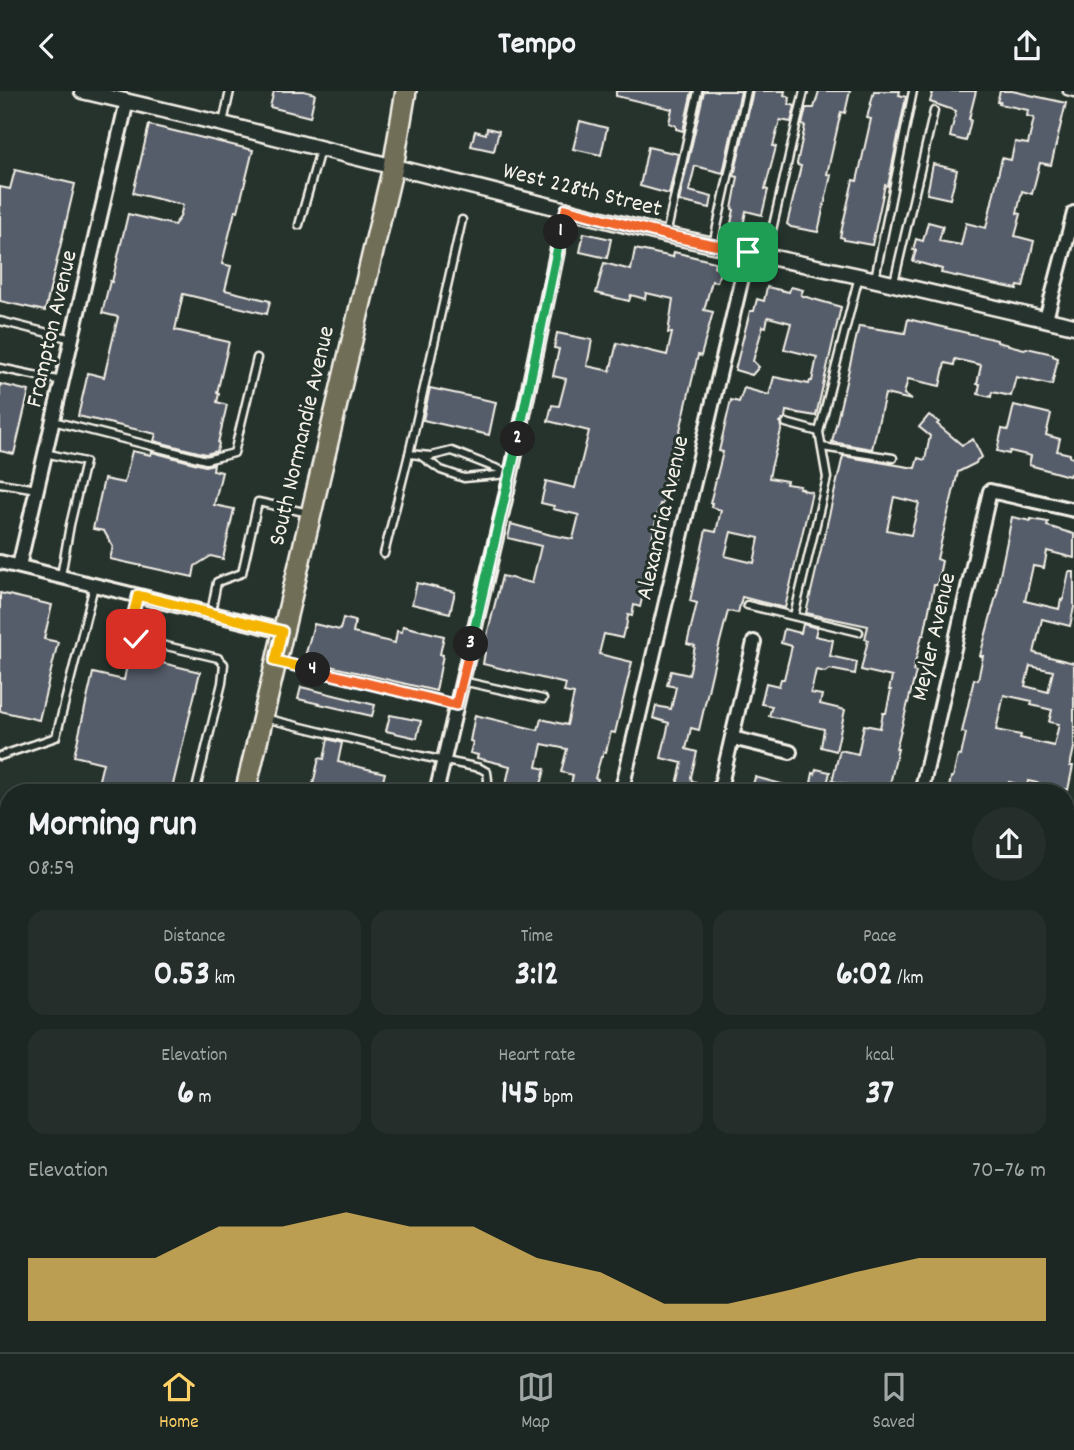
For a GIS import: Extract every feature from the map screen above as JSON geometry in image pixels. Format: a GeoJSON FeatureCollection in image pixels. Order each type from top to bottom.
{"type":"FeatureCollection","features":[{"type":"Feature","properties":{"kind":"main road","name":"South Normandie Avenue"},"geometry":{"type":"LineString","coordinates":[[247,784],[393,167],[406,91]]}},
{"type":"Feature","properties":{"kind":"street","name":"West 228th Street"},"geometry":{"type":"LineString","coordinates":[[82,91],[666,235],[1074,326]]}},
{"type":"Feature","properties":{"kind":"street","name":"Frampton Avenue"},"geometry":{"type":"LineString","coordinates":[[19,566],[127,101]]}},
{"type":"Feature","properties":{"kind":"street"},"geometry":{"type":"LineString","coordinates":[[438,784],[511,474],[566,209]]}},
{"type":"Feature","properties":{"kind":"street"},"geometry":{"type":"LineString","coordinates":[[1046,319],[1074,213]]}},
{"type":"Feature","properties":{"kind":"street","name":"Alexandria Avenue"},"geometry":{"type":"LineString","coordinates":[[623,784],[748,252]]}},
{"type":"Feature","properties":{"kind":"street","name":"Meyler Avenue"},"geometry":{"type":"LineString","coordinates":[[923,784],[990,491],[1074,510]]}},
{"type":"Feature","properties":{"kind":"street"},"geometry":{"type":"LineString","coordinates":[[0,562],[282,631]]}},
{"type":"Feature","properties":{"kind":"street"},"geometry":{"type":"LineString","coordinates":[[721,784],[754,642]]}},
{"type":"Feature","properties":{"kind":"street"},"geometry":{"type":"LineString","coordinates":[[732,738],[790,752]]}},
{"type":"Feature","properties":{"kind":"lane"},"geometry":{"type":"LineString","coordinates":[[223,124],[230,91]]}},
{"type":"Feature","properties":{"kind":"lane"},"geometry":{"type":"LineString","coordinates":[[666,235],[698,91]]}},
{"type":"Feature","properties":{"kind":"lane"},"geometry":{"type":"LineString","coordinates":[[713,245],[747,91]]}},
{"type":"Feature","properties":{"kind":"lane"},"geometry":{"type":"LineString","coordinates":[[766,256],[804,91]]}},
{"type":"Feature","properties":{"kind":"lane"},"geometry":{"type":"LineString","coordinates":[[874,280],[913,91]]}},
{"type":"Feature","properties":{"kind":"lane"},"geometry":{"type":"LineString","coordinates":[[1067,91],[1074,93]]}},
{"type":"Feature","properties":{"kind":"lane"},"geometry":{"type":"LineString","coordinates":[[893,284],[934,111]]}},
{"type":"Feature","properties":{"kind":"lane"},"geometry":{"type":"LineString","coordinates":[[299,225],[320,150]]}},
{"type":"Feature","properties":{"kind":"lane"},"geometry":{"type":"LineString","coordinates":[[384,554],[462,220]]}},
{"type":"Feature","properties":{"kind":"lane"},"geometry":{"type":"LineString","coordinates":[[794,616],[827,478],[819,432],[859,276]]}},
{"type":"Feature","properties":{"kind":"lane"},"geometry":{"type":"LineString","coordinates":[[0,321],[72,339]]}},
{"type":"Feature","properties":{"kind":"lane"},"geometry":{"type":"LineString","coordinates":[[52,421],[206,460],[233,453],[257,358]]}},
{"type":"Feature","properties":{"kind":"lane"},"geometry":{"type":"LineString","coordinates":[[0,368],[62,381]]}},
{"type":"Feature","properties":{"kind":"lane"},"geometry":{"type":"LineString","coordinates":[[786,423],[819,432]]}},
{"type":"Feature","properties":{"kind":"lane"},"geometry":{"type":"LineString","coordinates":[[822,447],[893,458]]}},
{"type":"Feature","properties":{"kind":"lane"},"geometry":{"type":"LineString","coordinates":[[409,454],[431,456],[452,451],[511,474]]}},
{"type":"Feature","properties":{"kind":"lane"},"geometry":{"type":"LineString","coordinates":[[45,453],[85,462],[69,525],[61,576]]}},
{"type":"Feature","properties":{"kind":"lane"},"geometry":{"type":"LineString","coordinates":[[421,456],[441,470],[464,478],[511,474]]}},
{"type":"Feature","properties":{"kind":"lane"},"geometry":{"type":"LineString","coordinates":[[0,483],[37,489]]}},
{"type":"Feature","properties":{"kind":"lane"},"geometry":{"type":"LineString","coordinates":[[211,613],[217,582],[242,573],[258,502],[310,513]]}},
{"type":"Feature","properties":{"kind":"lane"},"geometry":{"type":"LineString","coordinates":[[0,756],[56,737],[94,584]]}},
{"type":"Feature","properties":{"kind":"lane"},"geometry":{"type":"LineString","coordinates":[[138,595],[128,635],[218,657],[224,664],[222,683],[197,784]]}},
{"type":"Feature","properties":{"kind":"lane"},"geometry":{"type":"LineString","coordinates":[[747,605],[859,632]]}},
{"type":"Feature","properties":{"kind":"lane"},"geometry":{"type":"LineString","coordinates":[[275,661],[456,705]]}},
{"type":"Feature","properties":{"kind":"lane"},"geometry":{"type":"LineString","coordinates":[[462,681],[543,699]]}},
{"type":"Feature","properties":{"kind":"lane"},"geometry":{"type":"LineString","coordinates":[[262,717],[480,768],[487,772],[487,784]]}},
{"type":"Feature","properties":{"kind":"building"},"geometry":{"type":"Polygon","coordinates":[[[274,91],[304,91],[315,94],[310,117],[270,107],[274,91]]]}},
{"type":"Feature","properties":{"kind":"building"},"geometry":{"type":"Polygon","coordinates":[[[616,91],[692,91],[683,131],[669,123],[672,109],[616,96],[616,91]]]}},
{"type":"Feature","properties":{"kind":"building"},"geometry":{"type":"Polygon","coordinates":[[[704,91],[741,91],[723,173],[695,166],[689,191],[712,197],[710,208],[679,201],[704,91]]]}},
{"type":"Feature","properties":{"kind":"building"},"geometry":{"type":"Polygon","coordinates":[[[753,91],[785,91],[784,95],[790,97],[789,104],[795,106],[791,122],[780,120],[762,215],[746,211],[743,226],[731,223],[738,177],[734,176],[753,91]]]}},
{"type":"Feature","properties":{"kind":"building"},"geometry":{"type":"Polygon","coordinates":[[[819,91],[850,91],[845,113],[841,112],[818,232],[787,224],[801,166],[797,163],[806,108],[814,108],[819,91]]]}},
{"type":"Feature","properties":{"kind":"building"},"geometry":{"type":"Polygon","coordinates":[[[874,91],[900,91],[899,95],[906,97],[888,186],[885,185],[872,245],[840,237],[853,180],[857,181],[871,119],[867,118],[874,91]]]}},
{"type":"Feature","properties":{"kind":"building"},"geometry":{"type":"Polygon","coordinates":[[[933,91],[976,91],[966,141],[950,137],[956,111],[930,102],[933,91]]]}},
{"type":"Feature","properties":{"kind":"building"},"geometry":{"type":"Polygon","coordinates":[[[1000,91],[1012,91],[1066,103],[1051,165],[1040,163],[1032,194],[1022,191],[1017,213],[1021,214],[1015,236],[1034,241],[1023,287],[1018,286],[1017,289],[941,273],[942,269],[913,261],[916,239],[923,241],[928,222],[943,226],[939,241],[961,245],[966,223],[986,228],[1002,158],[1011,160],[1015,142],[1028,144],[1034,118],[1027,116],[1028,110],[999,104],[1000,102],[997,102],[1000,91]]]}},
{"type":"Feature","properties":{"kind":"building"},"geometry":{"type":"Polygon","coordinates":[[[580,121],[607,128],[601,155],[573,149],[580,121]]]}},
{"type":"Feature","properties":{"kind":"building"},"geometry":{"type":"Polygon","coordinates":[[[149,125],[253,150],[222,264],[231,266],[225,290],[270,301],[267,314],[183,294],[175,330],[229,342],[217,393],[217,402],[227,405],[219,444],[217,451],[206,454],[154,441],[156,434],[78,416],[88,373],[104,377],[118,317],[102,313],[128,214],[174,225],[180,217],[183,205],[133,193],[149,125]]]}},
{"type":"Feature","properties":{"kind":"building"},"geometry":{"type":"Polygon","coordinates":[[[487,128],[499,131],[494,151],[471,146],[475,131],[486,134],[487,128]]]}},
{"type":"Feature","properties":{"kind":"building"},"geometry":{"type":"Polygon","coordinates":[[[648,147],[678,154],[669,194],[640,186],[648,147]]]}},
{"type":"Feature","properties":{"kind":"building"},"geometry":{"type":"Polygon","coordinates":[[[933,164],[957,170],[950,199],[927,194],[933,164]]]}},
{"type":"Feature","properties":{"kind":"building"},"geometry":{"type":"Polygon","coordinates":[[[15,170],[75,184],[45,311],[0,301],[0,187],[10,189],[15,170]]]}},
{"type":"Feature","properties":{"kind":"building"},"geometry":{"type":"Polygon","coordinates":[[[584,233],[611,239],[607,258],[580,252],[584,233]]]}},
{"type":"Feature","properties":{"kind":"building"},"geometry":{"type":"Polygon","coordinates":[[[635,249],[673,257],[674,252],[715,262],[714,267],[721,269],[717,282],[712,281],[704,310],[713,312],[701,356],[698,355],[678,439],[684,441],[680,458],[674,479],[668,480],[651,543],[660,545],[656,559],[652,558],[640,607],[634,605],[632,616],[628,615],[622,638],[604,634],[599,654],[632,662],[615,733],[611,732],[606,752],[601,757],[595,778],[598,779],[597,784],[571,784],[573,775],[561,772],[567,749],[542,744],[537,767],[545,769],[541,784],[506,784],[510,766],[477,758],[478,755],[470,753],[475,715],[538,730],[541,719],[567,725],[574,694],[564,692],[566,684],[483,664],[483,651],[502,576],[532,583],[541,546],[508,538],[511,524],[573,539],[579,515],[553,509],[554,506],[541,503],[546,481],[575,488],[589,431],[548,421],[552,405],[559,406],[566,379],[553,376],[559,349],[554,348],[557,333],[592,340],[587,366],[610,371],[617,343],[667,355],[672,333],[668,333],[673,299],[646,293],[645,299],[631,295],[629,301],[596,293],[604,263],[631,270],[635,249]]]}},
{"type":"Feature","properties":{"kind":"building"},"geometry":{"type":"Polygon","coordinates":[[[767,287],[789,292],[791,287],[803,290],[803,296],[841,307],[816,416],[786,411],[785,418],[780,422],[782,427],[769,478],[787,481],[786,484],[800,486],[803,490],[812,492],[785,608],[742,597],[738,613],[728,611],[699,730],[691,728],[686,749],[697,752],[691,777],[696,784],[677,784],[682,763],[661,758],[669,723],[653,718],[656,706],[671,709],[676,687],[667,685],[671,671],[689,675],[695,646],[687,644],[697,603],[690,601],[706,530],[716,532],[721,510],[711,507],[710,503],[723,452],[719,451],[731,400],[739,402],[744,388],[769,395],[774,377],[809,384],[817,357],[784,349],[791,323],[768,317],[753,361],[759,367],[752,375],[735,370],[750,311],[754,311],[757,299],[764,301],[767,287]],[[731,532],[725,556],[754,563],[759,538],[731,532]]]}},
{"type":"Feature","properties":{"kind":"building"},"geometry":{"type":"Polygon","coordinates":[[[908,319],[1053,354],[1058,358],[1052,385],[1016,377],[1011,396],[992,392],[991,397],[978,394],[981,365],[955,359],[954,365],[945,363],[940,386],[908,379],[904,394],[912,400],[885,394],[872,449],[832,442],[859,326],[905,333],[908,319]]]}},
{"type":"Feature","properties":{"kind":"building"},"geometry":{"type":"Polygon","coordinates":[[[0,384],[29,391],[14,454],[0,451],[0,384]]]}},
{"type":"Feature","properties":{"kind":"building"},"geometry":{"type":"Polygon","coordinates":[[[430,388],[496,402],[489,435],[423,420],[430,388]]]}},
{"type":"Feature","properties":{"kind":"building"},"geometry":{"type":"Polygon","coordinates":[[[1014,405],[1051,414],[1046,435],[1060,439],[1057,451],[1070,454],[1070,457],[1074,458],[1074,475],[1029,465],[1031,456],[997,451],[1002,429],[1008,430],[1014,405]]]}},
{"type":"Feature","properties":{"kind":"building"},"geometry":{"type":"Polygon","coordinates":[[[929,415],[962,445],[973,439],[982,457],[958,472],[937,559],[942,561],[937,585],[934,585],[924,635],[913,671],[916,672],[896,749],[890,784],[844,784],[832,781],[840,750],[858,754],[864,725],[880,728],[883,713],[886,713],[892,677],[861,670],[868,640],[865,639],[868,626],[806,613],[843,456],[915,468],[918,458],[925,460],[930,436],[919,427],[929,415]],[[894,497],[887,530],[911,535],[919,503],[894,497]]]}},
{"type":"Feature","properties":{"kind":"building"},"geometry":{"type":"Polygon","coordinates":[[[132,451],[151,455],[152,452],[205,466],[214,464],[213,470],[222,472],[214,505],[234,509],[223,559],[211,556],[195,566],[193,577],[110,559],[113,547],[104,531],[93,529],[104,479],[124,483],[132,451]]]}},
{"type":"Feature","properties":{"kind":"building"},"geometry":{"type":"Polygon","coordinates":[[[1012,517],[1048,522],[1047,526],[1074,534],[1074,558],[1047,551],[1044,568],[1033,566],[1025,601],[1059,609],[1069,572],[1074,572],[1074,607],[1070,626],[1042,619],[1034,653],[1074,663],[1074,748],[1069,784],[1028,781],[1027,784],[950,784],[958,755],[961,756],[966,733],[962,732],[974,679],[978,680],[983,656],[980,656],[998,589],[1012,517]],[[1030,666],[1025,686],[1048,692],[1053,671],[1030,666]],[[1004,695],[996,730],[1054,746],[1059,724],[1049,722],[1052,710],[1031,705],[1032,701],[1004,695]]]}},
{"type":"Feature","properties":{"kind":"building"},"geometry":{"type":"Polygon","coordinates":[[[417,583],[455,592],[450,613],[412,604],[417,583]]]}},
{"type":"Feature","properties":{"kind":"building"},"geometry":{"type":"Polygon","coordinates":[[[0,593],[52,605],[44,639],[58,642],[39,720],[0,711],[0,593]]]}},
{"type":"Feature","properties":{"kind":"building"},"geometry":{"type":"Polygon","coordinates":[[[343,618],[355,621],[353,633],[395,643],[397,631],[402,632],[403,626],[444,636],[436,691],[304,660],[314,624],[340,630],[343,618]]]}},
{"type":"Feature","properties":{"kind":"building"},"geometry":{"type":"Polygon","coordinates":[[[803,624],[817,628],[815,636],[833,640],[830,656],[857,662],[855,674],[829,669],[825,672],[816,670],[811,693],[822,695],[820,704],[845,710],[836,751],[821,747],[824,729],[769,716],[772,706],[761,704],[766,683],[779,686],[781,679],[784,679],[792,646],[781,643],[784,629],[801,633],[803,624]]]}},
{"type":"Feature","properties":{"kind":"building"},"geometry":{"type":"Polygon","coordinates":[[[129,655],[200,672],[173,784],[98,784],[103,763],[74,756],[93,673],[124,680],[129,655]]]}},
{"type":"Feature","properties":{"kind":"building"},"geometry":{"type":"Polygon","coordinates":[[[301,687],[375,705],[372,716],[298,699],[301,687]]]}},
{"type":"Feature","properties":{"kind":"building"},"geometry":{"type":"Polygon","coordinates":[[[390,715],[421,721],[417,738],[386,731],[390,715]]]}},
{"type":"Feature","properties":{"kind":"building"},"geometry":{"type":"Polygon","coordinates":[[[328,739],[342,743],[338,762],[385,773],[382,784],[313,784],[319,758],[324,759],[328,739]]]}},
{"type":"Feature","properties":{"kind":"building"},"geometry":{"type":"Polygon","coordinates":[[[816,769],[830,772],[827,784],[811,784],[813,773],[815,774],[816,769]]]}},
{"type":"Feature","properties":{"kind":"building"},"geometry":{"type":"Polygon","coordinates":[[[755,777],[781,784],[753,784],[755,777]]]}},
{"type":"Feature","properties":{"kind":"route"},"geometry":{"type":"LineString","coordinates":[[136,639],[128,635],[138,595],[282,631],[275,661],[456,705],[511,474],[566,209],[666,235],[748,252]]}}]}
